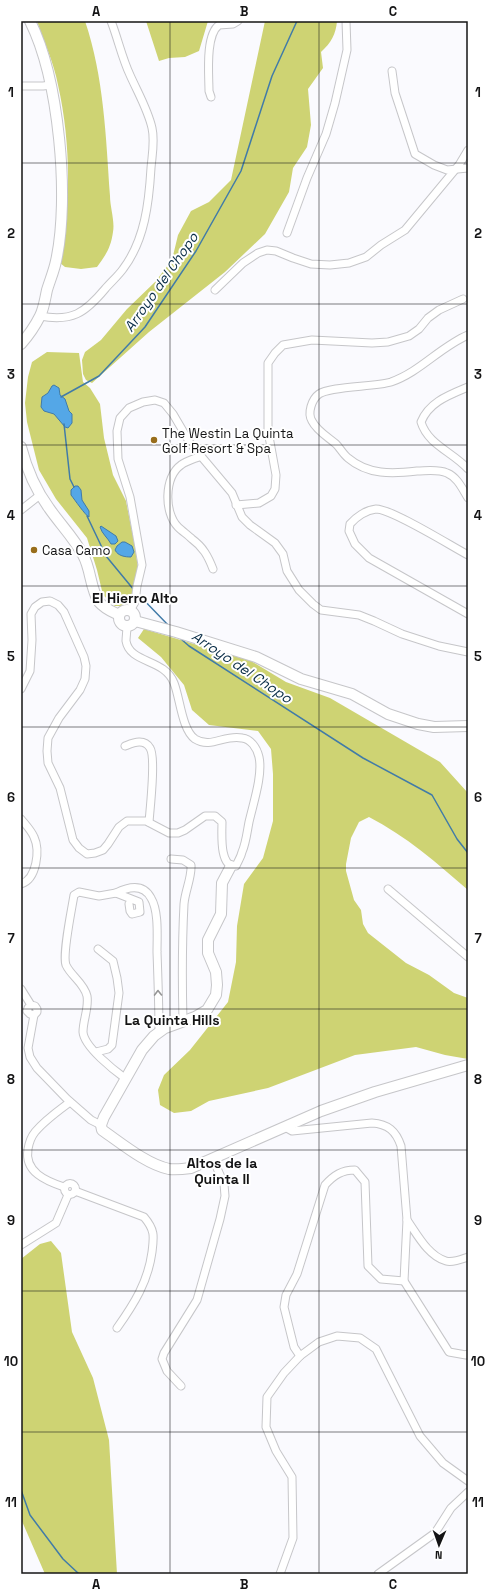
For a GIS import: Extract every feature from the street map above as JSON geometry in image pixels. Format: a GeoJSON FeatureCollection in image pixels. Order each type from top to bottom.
{"type":"FeatureCollection","features":[{"type":"Feature","properties":{"kind":"street"},"geometry":{"type":"LineString","coordinates":[[21,344],[40,316],[56,260],[60,228],[61,200],[60,147],[51,84],[46,64],[30,21]]}},
{"type":"Feature","properties":{"kind":"street"},"geometry":{"type":"LineString","coordinates":[[40,316],[54,318],[72,316],[84,311],[97,299],[124,268],[134,249],[147,209],[153,148],[152,129],[147,111],[129,74],[111,21]]}},
{"type":"Feature","properties":{"kind":"street"},"geometry":{"type":"LineString","coordinates":[[211,97],[209,92],[210,48],[214,32],[219,25],[233,24],[238,21]]}},
{"type":"Feature","properties":{"kind":"street"},"geometry":{"type":"LineString","coordinates":[[288,233],[307,178],[326,134],[335,102],[347,50],[346,21]]}},
{"type":"Feature","properties":{"kind":"street"},"geometry":{"type":"LineString","coordinates":[[392,72],[395,93],[415,154],[422,159],[447,170],[468,168]]}},
{"type":"Feature","properties":{"kind":"street"},"geometry":{"type":"LineString","coordinates":[[21,86],[43,86],[51,84]]}},
{"type":"Feature","properties":{"kind":"street"},"geometry":{"type":"LineString","coordinates":[[214,290],[243,263],[258,253],[267,250],[276,251],[311,264],[330,265],[349,263],[366,257],[381,245],[406,230],[456,168],[468,150]]}},
{"type":"Feature","properties":{"kind":"street"},"geometry":{"type":"LineString","coordinates":[[236,505],[259,503],[271,496],[275,488],[276,475],[268,431],[268,364],[275,353],[283,345],[312,340],[372,343],[388,342],[409,336],[419,329],[428,318],[439,310],[463,299]]}},
{"type":"Feature","properties":{"kind":"street"},"geometry":{"type":"LineString","coordinates":[[468,335],[454,341],[432,358],[395,380],[330,390],[319,394],[312,403],[310,414],[311,421],[318,429],[347,457],[360,467],[375,472],[396,474],[431,470],[446,472],[455,478],[468,498]]}},
{"type":"Feature","properties":{"kind":"street"},"geometry":{"type":"LineString","coordinates":[[468,387],[436,402],[427,409],[421,422],[423,429],[437,445],[468,469]]}},
{"type":"Feature","properties":{"kind":"street"},"geometry":{"type":"LineString","coordinates":[[131,609],[135,602],[142,565],[130,497],[118,459],[117,431],[120,418],[129,408],[143,402],[155,400],[164,403],[173,414],[190,443],[232,493],[242,517],[250,525],[275,543],[283,554],[287,571],[299,590],[313,604],[321,610],[359,616],[402,634],[439,646],[468,652]]}},
{"type":"Feature","properties":{"kind":"street"},"geometry":{"type":"LineString","coordinates":[[21,447],[26,468],[32,482],[49,508],[76,542],[84,558],[98,600],[104,608],[119,615]]}},
{"type":"Feature","properties":{"kind":"street"},"geometry":{"type":"LineString","coordinates":[[201,456],[181,464],[174,471],[170,484],[168,502],[171,516],[178,527],[204,549],[213,569]]}},
{"type":"Feature","properties":{"kind":"street"},"geometry":{"type":"LineString","coordinates":[[21,510],[40,495]]}},
{"type":"Feature","properties":{"kind":"street"},"geometry":{"type":"LineString","coordinates":[[468,555],[416,526],[390,513],[378,509],[370,510],[355,518],[350,524],[349,531],[355,544],[369,558],[468,614]]}},
{"type":"Feature","properties":{"kind":"street"},"geometry":{"type":"LineString","coordinates":[[21,690],[30,671],[32,640],[31,614],[35,607],[42,602],[50,601],[58,605],[64,612],[84,657],[86,666],[85,679],[80,690],[59,718],[48,738],[47,751],[48,763],[60,788],[73,840],[79,848],[87,854],[95,853],[103,850],[119,827],[127,822],[146,821],[169,833],[178,833],[205,816],[215,816],[222,822],[223,854],[231,866]]}},
{"type":"Feature","properties":{"kind":"street"},"geometry":{"type":"LineString","coordinates":[[231,866],[236,866],[242,852],[260,774],[259,758],[256,749],[250,741],[242,738],[231,737],[210,743],[200,742],[192,737],[187,729],[173,682],[166,670],[135,656],[129,649],[126,640],[131,624],[136,614],[131,609],[122,611],[119,615],[119,620],[122,624],[131,624],[176,632],[256,658],[301,679],[352,694],[388,714],[418,724],[434,727],[468,726]]}},
{"type":"Feature","properties":{"kind":"street"},"geometry":{"type":"LineString","coordinates":[[125,746],[139,742],[145,743],[150,748],[152,755],[152,772],[149,822]]}},
{"type":"Feature","properties":{"kind":"street"},"geometry":{"type":"LineString","coordinates":[[21,819],[34,837],[36,846],[36,869],[31,878],[21,884]]}},
{"type":"Feature","properties":{"kind":"street"},"geometry":{"type":"LineString","coordinates":[[171,860],[183,860],[191,865],[184,899],[182,934],[183,1021]]}},
{"type":"Feature","properties":{"kind":"street"},"geometry":{"type":"LineString","coordinates":[[231,866],[222,883],[221,914],[208,940],[208,953],[216,972],[216,996],[207,1010],[195,1017],[165,1028],[159,1032],[142,1050],[104,1117],[101,1125],[102,1130],[127,1148],[158,1166],[171,1169],[191,1168],[321,1111],[375,1092],[468,1065]]}},
{"type":"Feature","properties":{"kind":"street"},"geometry":{"type":"LineString","coordinates":[[126,1079],[113,1070],[85,1040],[83,1034],[87,1006],[86,996],[79,981],[66,964],[65,954],[74,895],[79,892],[99,896],[116,893],[127,888],[136,888],[145,891],[151,896],[154,903],[157,922],[159,1032]]}},
{"type":"Feature","properties":{"kind":"street"},"geometry":{"type":"LineString","coordinates":[[388,889],[468,958]]}},
{"type":"Feature","properties":{"kind":"street"},"geometry":{"type":"LineString","coordinates":[[116,893],[139,902],[140,912],[132,914],[129,904]]}},
{"type":"Feature","properties":{"kind":"street"},"geometry":{"type":"LineString","coordinates":[[96,1052],[108,1049],[112,1045],[119,993],[113,961],[98,949]]}},
{"type":"Feature","properties":{"kind":"street"},"geometry":{"type":"LineString","coordinates":[[21,989],[31,1005],[27,1011],[34,1015],[28,1048],[30,1058],[37,1068],[70,1102],[91,1120],[101,1125]]}},
{"type":"Feature","properties":{"kind":"street"},"geometry":{"type":"LineString","coordinates":[[64,1187],[46,1180],[32,1169],[28,1160],[28,1151],[31,1139],[35,1132],[70,1102]]}},
{"type":"Feature","properties":{"kind":"street"},"geometry":{"type":"LineString","coordinates":[[285,1127],[292,1131],[372,1123],[381,1124],[390,1128],[398,1136],[401,1146],[407,1220],[404,1281],[449,1352],[466,1355],[468,1354]]}},
{"type":"Feature","properties":{"kind":"street"},"geometry":{"type":"LineString","coordinates":[[181,1386],[167,1371],[162,1359],[164,1352],[197,1300],[220,1220],[225,1196],[224,1184],[213,1159]]}},
{"type":"Feature","properties":{"kind":"street"},"geometry":{"type":"LineString","coordinates":[[300,1356],[294,1347],[284,1307],[286,1295],[297,1274],[325,1185],[334,1175],[346,1170],[356,1170],[365,1182],[368,1266],[381,1279],[404,1281]]}},
{"type":"Feature","properties":{"kind":"street"},"geometry":{"type":"LineString","coordinates":[[64,1187],[67,1184],[71,1184],[75,1186],[75,1191]]}},
{"type":"Feature","properties":{"kind":"street"},"geometry":{"type":"LineString","coordinates":[[64,1187],[64,1192],[68,1195]]}},
{"type":"Feature","properties":{"kind":"street"},"geometry":{"type":"LineString","coordinates":[[21,1245],[56,1223],[68,1195],[75,1191]]}},
{"type":"Feature","properties":{"kind":"street"},"geometry":{"type":"LineString","coordinates":[[75,1191],[144,1217],[151,1225],[154,1234],[148,1272],[141,1292],[117,1328]]}},
{"type":"Feature","properties":{"kind":"street"},"geometry":{"type":"LineString","coordinates":[[407,1220],[432,1253],[447,1261],[460,1260],[468,1256]]}},
{"type":"Feature","properties":{"kind":"street"},"geometry":{"type":"LineString","coordinates":[[280,1574],[293,1538],[292,1477],[276,1451],[266,1427],[267,1397],[284,1373],[300,1356],[319,1342],[336,1336],[360,1338],[376,1349],[420,1436],[444,1463],[468,1481]]}},
{"type":"Feature","properties":{"kind":"street"},"geometry":{"type":"LineString","coordinates":[[378,1574],[435,1533],[451,1508],[468,1492]]}},
{"type":"Feature","properties":{"kind":"green space"},"geometry":{"type":"Polygon","coordinates":[[[37,21],[85,21],[91,42],[103,107],[113,223],[112,237],[109,247],[97,267],[81,269],[65,267],[60,263],[64,241],[68,196],[65,129],[56,77],[37,21]]]}},
{"type":"Feature","properties":{"kind":"green space"},"geometry":{"type":"Polygon","coordinates":[[[146,21],[208,21],[199,51],[185,57],[169,58],[159,61],[146,21]]]}},
{"type":"Feature","properties":{"kind":"green space"},"geometry":{"type":"Polygon","coordinates":[[[265,21],[337,21],[332,38],[321,52],[323,68],[308,89],[311,125],[307,147],[293,168],[289,192],[265,234],[225,272],[149,332],[92,383],[86,380],[83,374],[82,360],[85,352],[101,340],[127,309],[155,282],[172,260],[178,235],[191,211],[209,202],[231,180],[265,21]]]}},
{"type":"Feature","properties":{"kind":"green space"},"geometry":{"type":"Polygon","coordinates":[[[47,352],[79,353],[83,382],[90,388],[100,404],[104,438],[113,475],[126,501],[138,567],[131,597],[125,606],[115,606],[103,595],[87,538],[56,499],[39,470],[27,422],[25,403],[28,377],[32,362],[47,352]]]}},
{"type":"Feature","properties":{"kind":"green space"},"geometry":{"type":"Polygon","coordinates":[[[144,629],[251,661],[286,682],[330,698],[440,762],[468,793],[468,890],[408,841],[383,824],[369,817],[359,822],[351,838],[346,871],[354,900],[361,910],[363,924],[368,933],[406,963],[429,975],[454,993],[468,998],[468,1059],[445,1055],[416,1047],[355,1055],[268,1088],[209,1101],[191,1111],[174,1113],[160,1105],[158,1090],[164,1075],[190,1050],[228,1002],[236,962],[237,926],[244,884],[263,858],[273,821],[273,774],[271,749],[258,731],[209,725],[192,710],[184,685],[161,657],[138,638],[144,629]]]}},
{"type":"Feature","properties":{"kind":"green space"},"geometry":{"type":"Polygon","coordinates":[[[51,1241],[61,1253],[72,1332],[93,1378],[109,1440],[117,1574],[45,1574],[21,1519],[21,1259],[40,1244],[51,1241]]]}},
{"type":"Feature","properties":{"kind":"water"},"geometry":{"type":"Polygon","coordinates":[[[54,385],[59,388],[60,395],[65,399],[69,411],[72,414],[72,423],[68,428],[65,427],[54,414],[44,411],[41,407],[42,397],[48,393],[54,385]]]}},
{"type":"Feature","properties":{"kind":"water"},"geometry":{"type":"Polygon","coordinates":[[[75,486],[78,486],[81,490],[82,500],[89,511],[89,517],[71,495],[71,490],[75,486]]]}},
{"type":"Feature","properties":{"kind":"water"},"geometry":{"type":"Polygon","coordinates":[[[101,526],[116,536],[118,541],[115,544],[111,544],[102,532],[101,526]]]}},
{"type":"Feature","properties":{"kind":"water"},"geometry":{"type":"Polygon","coordinates":[[[122,542],[132,546],[134,552],[131,557],[120,555],[116,552],[115,550],[117,546],[122,542]]]}},
{"type":"Feature","properties":{"kind":"waterway","name":"Arroyo del Chopo"},"geometry":{"type":"LineString","coordinates":[[61,397],[99,376],[145,327],[196,251],[241,171],[272,76],[297,21]]}},
{"type":"Feature","properties":{"kind":"waterway","name":"Arroyo del Chopo"},"geometry":{"type":"LineString","coordinates":[[64,424],[70,479],[74,487]]}},
{"type":"Feature","properties":{"kind":"waterway","name":"Arroyo del Chopo"},"geometry":{"type":"LineString","coordinates":[[87,516],[106,556],[134,590]]}},
{"type":"Feature","properties":{"kind":"waterway","name":"Arroyo del Chopo"},"geometry":{"type":"LineString","coordinates":[[138,594],[169,626]]}},
{"type":"Feature","properties":{"kind":"waterway","name":"Arroyo del Chopo"},"geometry":{"type":"LineString","coordinates":[[181,639],[189,646],[363,758],[432,795],[457,839],[468,853]]}},
{"type":"Feature","properties":{"kind":"waterway"},"geometry":{"type":"LineString","coordinates":[[21,1490],[30,1515],[63,1559],[79,1574]]}},
{"type":"Feature","properties":{"kind":"place","name":"The Westin La Quinta Golf Resort & Spa"},"geometry":{"type":"Point","coordinates":[154,440]}},
{"type":"Feature","properties":{"kind":"place","name":"Casa Camo"},"geometry":{"type":"Point","coordinates":[34,550]}},
{"type":"Feature","properties":{"kind":"district","name":"El Hierro Alto"},"geometry":{"type":"Point","coordinates":[135,598]}},
{"type":"Feature","properties":{"kind":"district","name":"La Quinta Hills"},"geometry":{"type":"Point","coordinates":[172,1020]}},
{"type":"Feature","properties":{"kind":"district","name":"Altos de la Quinta II"},"geometry":{"type":"Point","coordinates":[222,1172]}}]}
